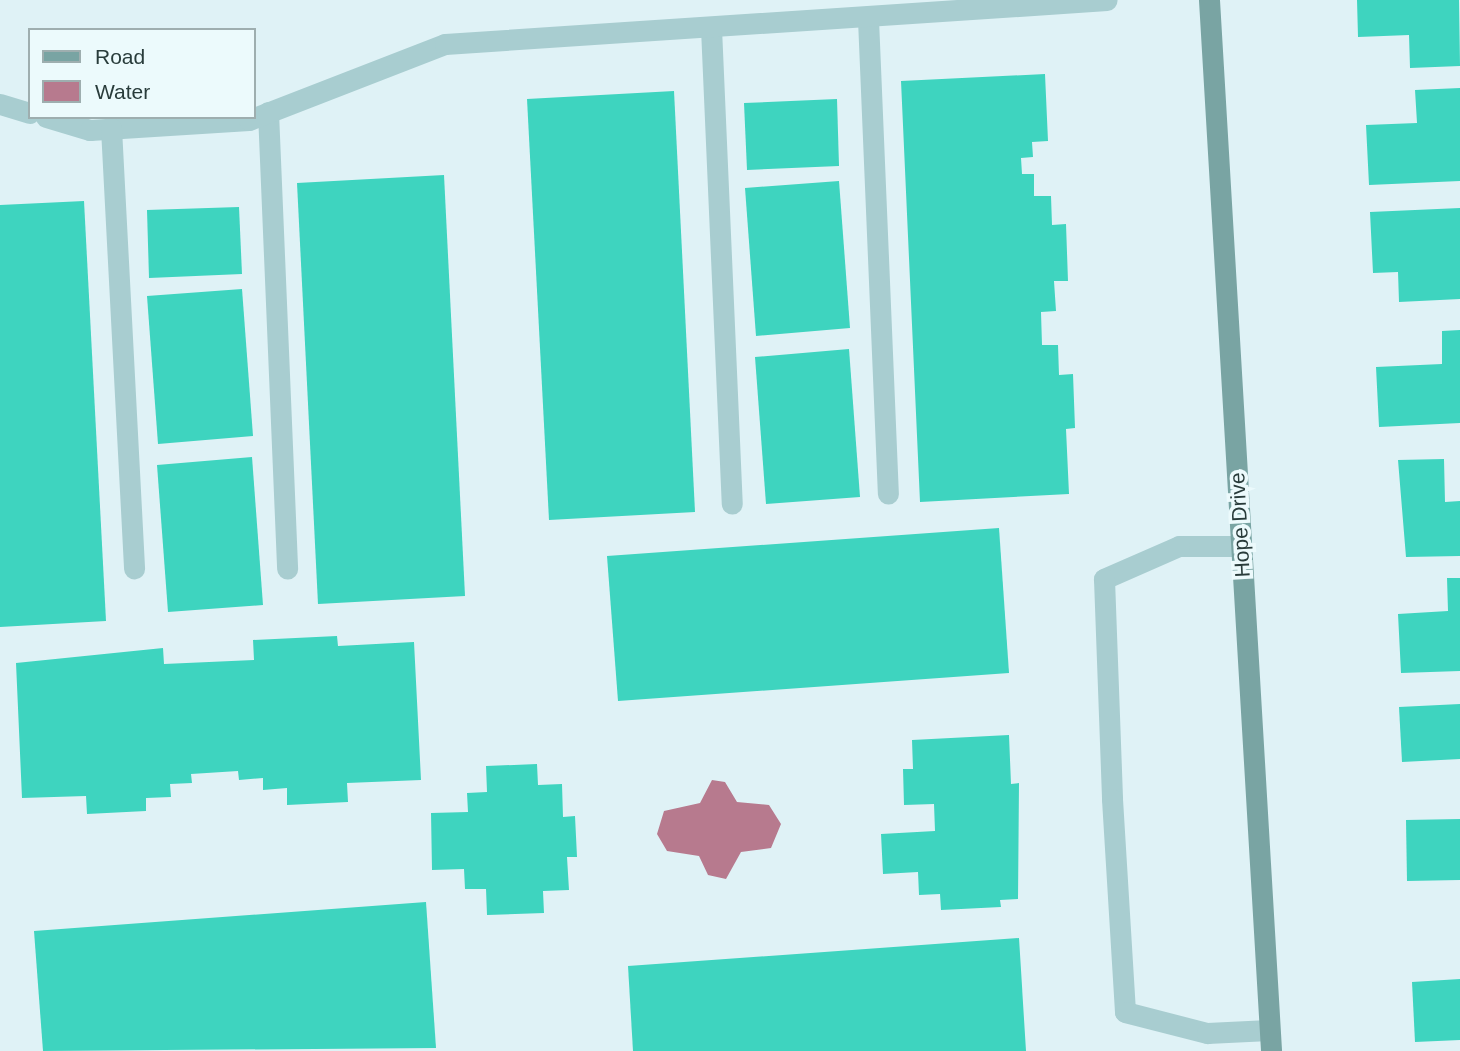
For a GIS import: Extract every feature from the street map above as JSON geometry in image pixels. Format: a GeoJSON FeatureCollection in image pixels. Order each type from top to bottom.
{"type":"FeatureCollection","features":[{"type":"Feature","properties":{"kind":"street","name":"Hope Drive"},"geometry":{"type":"LineString","coordinates":[[1209,0],[1270,1040]]}},
{"type":"Feature","properties":{"kind":"lane"},"geometry":{"type":"LineString","coordinates":[[256,117],[445,44],[868,19],[1107,0]]}},
{"type":"Feature","properties":{"kind":"lane"},"geometry":{"type":"LineString","coordinates":[[868,19],[888,494]]}},
{"type":"Feature","properties":{"kind":"lane"},"geometry":{"type":"LineString","coordinates":[[711,28],[732,503]]}},
{"type":"Feature","properties":{"kind":"lane"},"geometry":{"type":"LineString","coordinates":[[0,104],[28,112]]}},
{"type":"Feature","properties":{"kind":"lane"},"geometry":{"type":"LineString","coordinates":[[268,112],[287,569]]}},
{"type":"Feature","properties":{"kind":"lane"},"geometry":{"type":"LineString","coordinates":[[53,119],[90,130],[251,119]]}},
{"type":"Feature","properties":{"kind":"lane"},"geometry":{"type":"LineString","coordinates":[[111,128],[134,568]]}},
{"type":"Feature","properties":{"kind":"lane"},"geometry":{"type":"LineString","coordinates":[[1241,546],[1179,546],[1104,579],[1112,799],[1125,1012],[1207,1033],[1270,1040]]}},
{"type":"Feature","properties":{"kind":"water"},"geometry":{"type":"Polygon","coordinates":[[[712,780],[725,782],[737,802],[769,805],[781,824],[771,848],[741,852],[726,879],[708,875],[699,856],[667,851],[657,834],[664,811],[700,803],[712,780]]]}},
{"type":"Feature","properties":{"kind":"building"},"geometry":{"type":"Polygon","coordinates":[[[1357,0],[1459,0],[1460,66],[1410,68],[1409,35],[1358,37],[1357,0]]]}},
{"type":"Feature","properties":{"kind":"building"},"geometry":{"type":"Polygon","coordinates":[[[1045,74],[1048,141],[1032,142],[1033,157],[1021,158],[1022,174],[1034,174],[1034,196],[1051,196],[1052,225],[1066,224],[1068,281],[1054,281],[1056,311],[1041,312],[1042,345],[1058,345],[1059,375],[1073,374],[1075,428],[1066,429],[1069,494],[920,502],[901,81],[1045,74]]]}},
{"type":"Feature","properties":{"kind":"building"},"geometry":{"type":"Polygon","coordinates":[[[1460,88],[1460,181],[1369,185],[1366,125],[1417,123],[1415,90],[1460,88]]]}},
{"type":"Feature","properties":{"kind":"building"},"geometry":{"type":"Polygon","coordinates":[[[674,91],[695,512],[549,520],[527,99],[674,91]]]}},
{"type":"Feature","properties":{"kind":"building"},"geometry":{"type":"Polygon","coordinates":[[[837,99],[839,166],[747,170],[744,103],[837,99]]]}},
{"type":"Feature","properties":{"kind":"building"},"geometry":{"type":"Polygon","coordinates":[[[444,175],[465,596],[318,604],[297,183],[444,175]]]}},
{"type":"Feature","properties":{"kind":"building"},"geometry":{"type":"Polygon","coordinates":[[[839,181],[850,328],[756,336],[745,188],[839,181]]]}},
{"type":"Feature","properties":{"kind":"building"},"geometry":{"type":"Polygon","coordinates":[[[84,201],[106,621],[0,627],[0,205],[84,201]]]}},
{"type":"Feature","properties":{"kind":"building"},"geometry":{"type":"Polygon","coordinates":[[[239,207],[242,274],[149,278],[147,210],[239,207]]]}},
{"type":"Feature","properties":{"kind":"building"},"geometry":{"type":"Polygon","coordinates":[[[1460,208],[1460,299],[1399,302],[1398,272],[1373,273],[1370,212],[1460,208]]]}},
{"type":"Feature","properties":{"kind":"building"},"geometry":{"type":"Polygon","coordinates":[[[242,289],[253,436],[158,444],[147,296],[242,289]]]}},
{"type":"Feature","properties":{"kind":"building"},"geometry":{"type":"Polygon","coordinates":[[[1460,330],[1460,423],[1379,427],[1376,367],[1442,364],[1442,331],[1460,330]]]}},
{"type":"Feature","properties":{"kind":"building"},"geometry":{"type":"Polygon","coordinates":[[[849,349],[860,497],[766,504],[755,357],[849,349]]]}},
{"type":"Feature","properties":{"kind":"building"},"geometry":{"type":"Polygon","coordinates":[[[252,457],[263,605],[168,612],[157,465],[252,457]]]}},
{"type":"Feature","properties":{"kind":"building"},"geometry":{"type":"Polygon","coordinates":[[[1444,459],[1445,502],[1460,501],[1460,556],[1406,557],[1398,460],[1444,459]]]}},
{"type":"Feature","properties":{"kind":"building"},"geometry":{"type":"Polygon","coordinates":[[[999,528],[1009,673],[618,701],[607,556],[999,528]]]}},
{"type":"Feature","properties":{"kind":"building"},"geometry":{"type":"Polygon","coordinates":[[[1447,578],[1460,578],[1460,671],[1401,673],[1398,614],[1448,611],[1447,578]]]}},
{"type":"Feature","properties":{"kind":"building"},"geometry":{"type":"Polygon","coordinates":[[[337,636],[338,646],[414,642],[421,780],[347,783],[348,802],[287,805],[287,788],[263,790],[263,778],[239,780],[238,771],[191,774],[192,783],[170,784],[171,797],[146,798],[146,811],[87,814],[86,796],[22,798],[16,663],[163,648],[164,664],[254,660],[253,640],[337,636]]]}},
{"type":"Feature","properties":{"kind":"building"},"geometry":{"type":"Polygon","coordinates":[[[1460,704],[1460,759],[1402,762],[1399,707],[1460,704]]]}},
{"type":"Feature","properties":{"kind":"building"},"geometry":{"type":"Polygon","coordinates":[[[1009,735],[1011,784],[1019,783],[1018,899],[1000,900],[1001,907],[941,910],[940,894],[919,895],[918,872],[883,874],[881,834],[935,831],[934,804],[904,805],[903,769],[913,769],[912,740],[1009,735]]]}},
{"type":"Feature","properties":{"kind":"building"},"geometry":{"type":"Polygon","coordinates":[[[537,764],[538,785],[562,784],[563,817],[575,816],[577,857],[567,857],[569,890],[543,891],[544,913],[487,915],[486,889],[465,889],[464,869],[432,870],[431,813],[468,812],[467,793],[487,792],[486,766],[537,764]]]}},
{"type":"Feature","properties":{"kind":"building"},"geometry":{"type":"Polygon","coordinates":[[[1460,819],[1460,880],[1407,881],[1406,820],[1460,819]]]}},
{"type":"Feature","properties":{"kind":"building"},"geometry":{"type":"Polygon","coordinates":[[[426,902],[436,1048],[43,1051],[34,931],[426,902]]]}},
{"type":"Feature","properties":{"kind":"building"},"geometry":{"type":"Polygon","coordinates":[[[1019,938],[1026,1051],[633,1051],[628,966],[1019,938]]]}},
{"type":"Feature","properties":{"kind":"building"},"geometry":{"type":"Polygon","coordinates":[[[1460,979],[1460,1040],[1415,1042],[1412,982],[1460,979]]]}}]}
